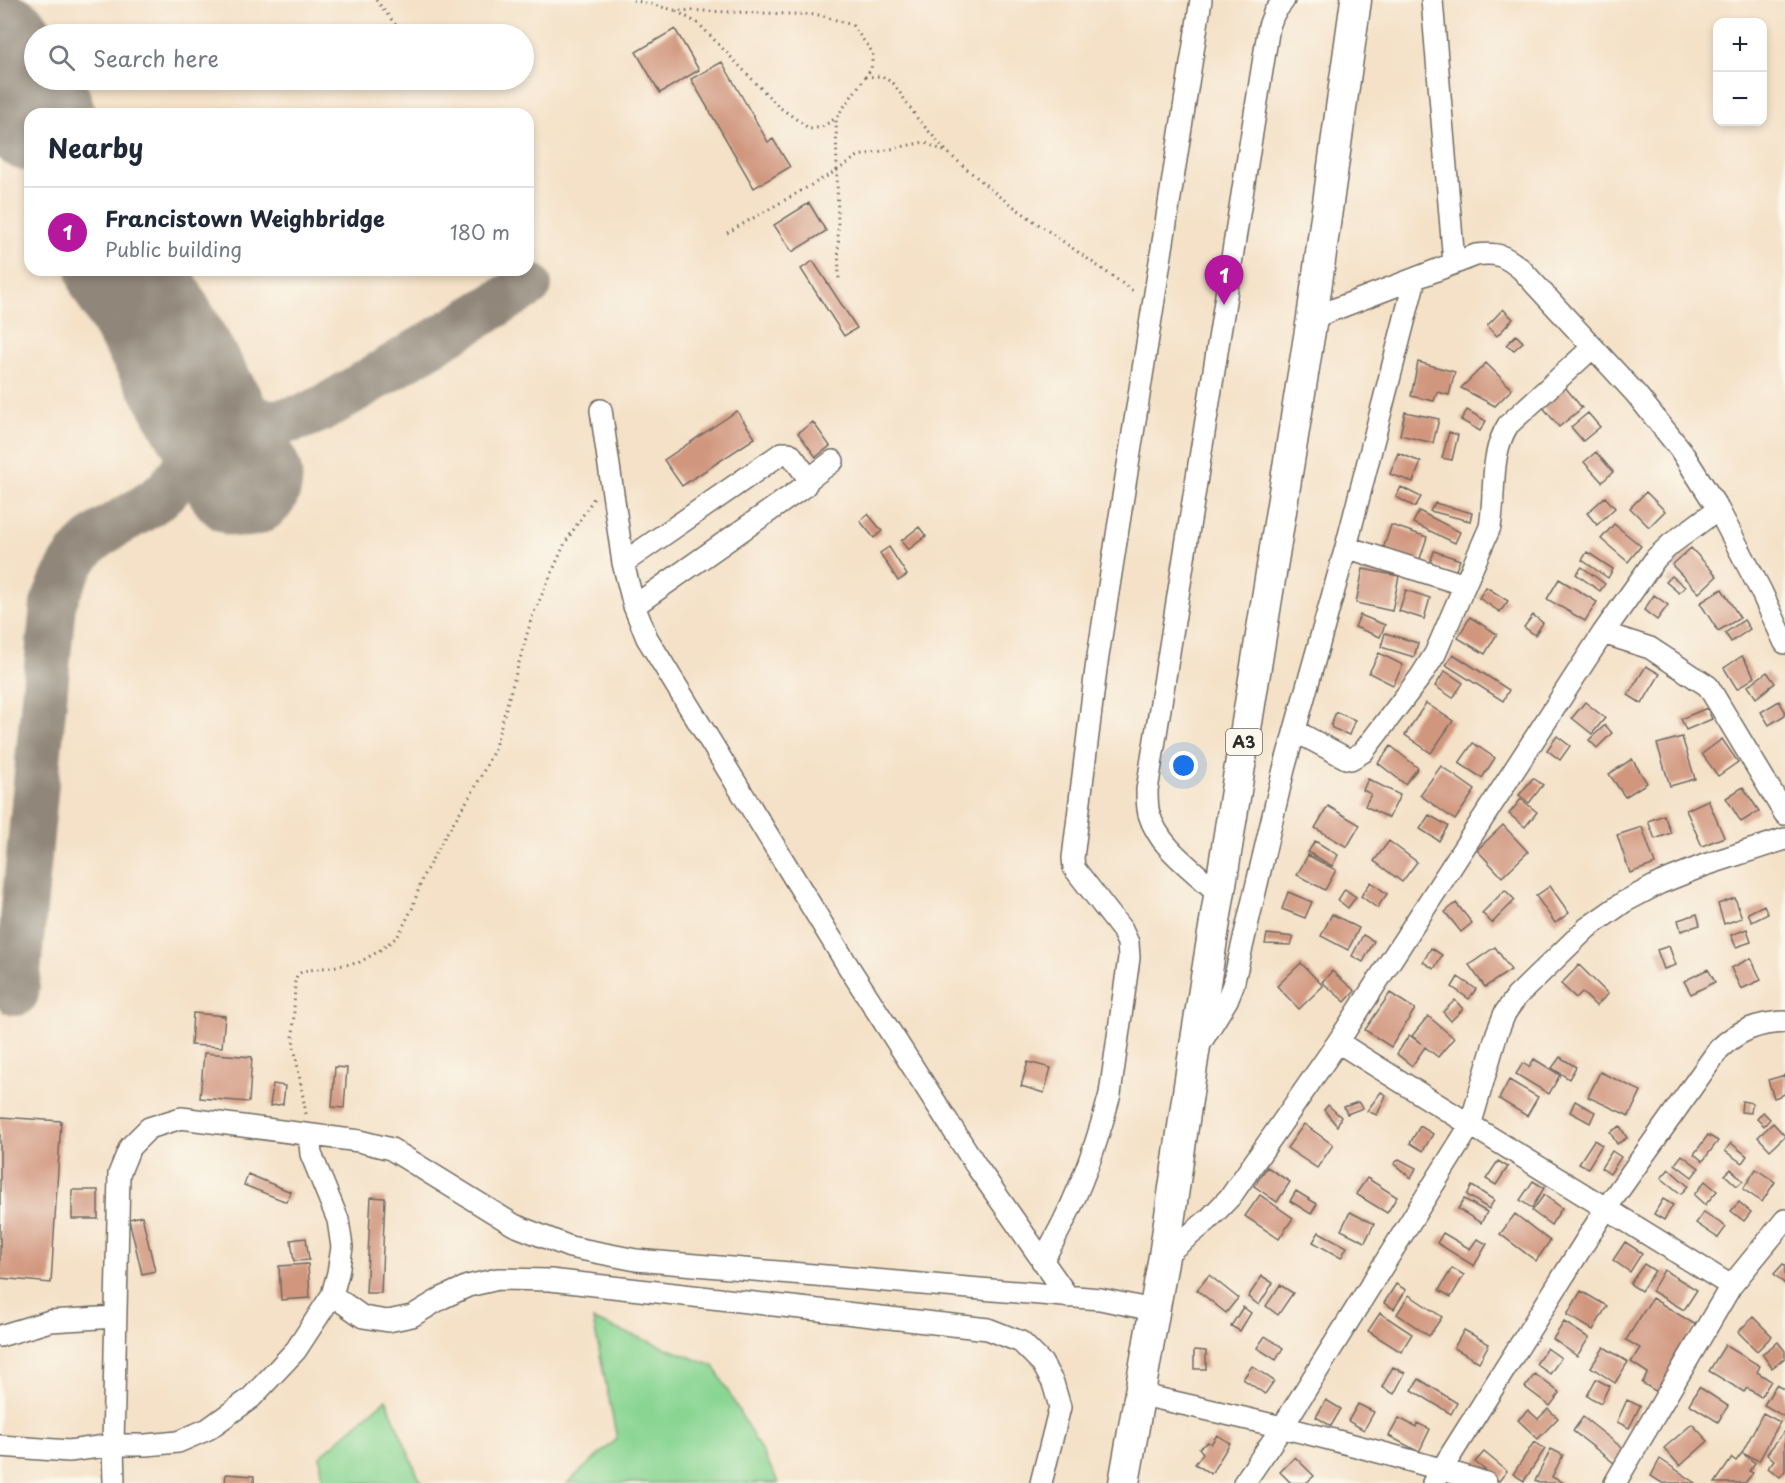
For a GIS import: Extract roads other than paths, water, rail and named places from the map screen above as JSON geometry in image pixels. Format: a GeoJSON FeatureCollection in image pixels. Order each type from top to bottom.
{"type":"FeatureCollection","features":[{"type":"Feature","properties":{"kind":"highway","name":"A3"},"geometry":{"type":"LineString","coordinates":[[1124,1483],[1164,1256],[1194,1052],[1312,318],[1356,0]]}},
{"type":"Feature","properties":{"kind":"street"},"geometry":{"type":"LineString","coordinates":[[1041,1261],[1071,1208],[1105,1114],[1110,1094],[1129,958],[1128,943],[1122,930],[1074,868],[1073,858],[1096,669],[1201,0]]}},
{"type":"Feature","properties":{"kind":"street"},"geometry":{"type":"LineString","coordinates":[[1219,894],[1166,846],[1155,831],[1148,812],[1147,790],[1269,26],[1274,13],[1284,0]]}},
{"type":"Feature","properties":{"kind":"street"},"geometry":{"type":"LineString","coordinates":[[1432,0],[1454,263]]}},
{"type":"Feature","properties":{"kind":"street"},"geometry":{"type":"LineString","coordinates":[[1312,318],[1454,263],[1491,253],[1506,257],[1521,269],[1593,347],[1657,419],[1680,449],[1718,509],[1785,642]]}},
{"type":"Feature","properties":{"kind":"street"},"geometry":{"type":"LineString","coordinates":[[1194,1052],[1224,1007],[1233,985],[1268,836],[1415,279]]}},
{"type":"Feature","properties":{"kind":"street"},"geometry":{"type":"LineString","coordinates":[[1295,732],[1346,758],[1352,759],[1363,752],[1429,665],[1465,585],[1490,527],[1496,452],[1500,438],[1508,425],[1593,347]]}},
{"type":"Feature","properties":{"kind":"street"},"geometry":{"type":"LineString","coordinates":[[601,410],[623,563],[639,622],[655,652],[848,966],[977,1167],[1068,1297]]}},
{"type":"Feature","properties":{"kind":"street"},"geometry":{"type":"LineString","coordinates":[[623,563],[782,453],[789,453],[809,479]]}},
{"type":"Feature","properties":{"kind":"street"},"geometry":{"type":"LineString","coordinates":[[634,606],[805,486],[809,479],[833,461]]}},
{"type":"Feature","properties":{"kind":"street"},"geometry":{"type":"LineString","coordinates":[[1164,1256],[1208,1220],[1231,1196],[1338,1042],[1643,575],[1671,544],[1718,509]]}},
{"type":"Feature","properties":{"kind":"street"},"geometry":{"type":"LineString","coordinates":[[1346,547],[1465,585]]}},
{"type":"Feature","properties":{"kind":"street"},"geometry":{"type":"LineString","coordinates":[[1603,633],[1650,648],[1708,686],[1785,814]]}},
{"type":"Feature","properties":{"kind":"street"},"geometry":{"type":"LineString","coordinates":[[1244,1483],[1283,1426],[1470,1126],[1505,1013],[1530,981],[1587,928],[1624,902],[1660,883],[1705,865],[1785,839]]}},
{"type":"Feature","properties":{"kind":"street"},"geometry":{"type":"LineString","coordinates":[[1437,1476],[1607,1208],[1719,1050],[1743,1030],[1758,1024],[1785,1022]]}},
{"type":"Feature","properties":{"kind":"street"},"geometry":{"type":"LineString","coordinates":[[1338,1042],[1731,1286]]}},
{"type":"Feature","properties":{"kind":"street"},"geometry":{"type":"LineString","coordinates":[[114,1483],[119,1174],[130,1147],[149,1128],[181,1118],[359,1141],[391,1149],[514,1225],[570,1247],[636,1260],[1100,1299],[1153,1310]]}},
{"type":"Feature","properties":{"kind":"street"},"geometry":{"type":"LineString","coordinates":[[0,1446],[69,1451],[113,1445],[178,1442],[208,1430],[251,1398],[296,1350],[332,1295],[342,1247],[338,1220],[311,1154],[309,1135]]}},
{"type":"Feature","properties":{"kind":"street"},"geometry":{"type":"LineString","coordinates":[[1615,1483],[1731,1286],[1785,1220]]}},
{"type":"Feature","properties":{"kind":"street"},"geometry":{"type":"LineString","coordinates":[[332,1295],[363,1317],[388,1321],[412,1316],[468,1286],[498,1279],[550,1280],[988,1329],[1021,1342],[1042,1363],[1053,1383],[1060,1407],[1041,1483]]}},
{"type":"Feature","properties":{"kind":"street"},"geometry":{"type":"LineString","coordinates":[[0,1336],[50,1321],[116,1317]]}},
{"type":"Feature","properties":{"kind":"street"},"geometry":{"type":"LineString","coordinates":[[1138,1394],[1283,1426],[1437,1476],[1485,1483]]}},
{"type":"Feature","properties":{"kind":"place","name":"Francistown Weighbridge"},"geometry":{"type":"Point","coordinates":[1224,305]}}]}
